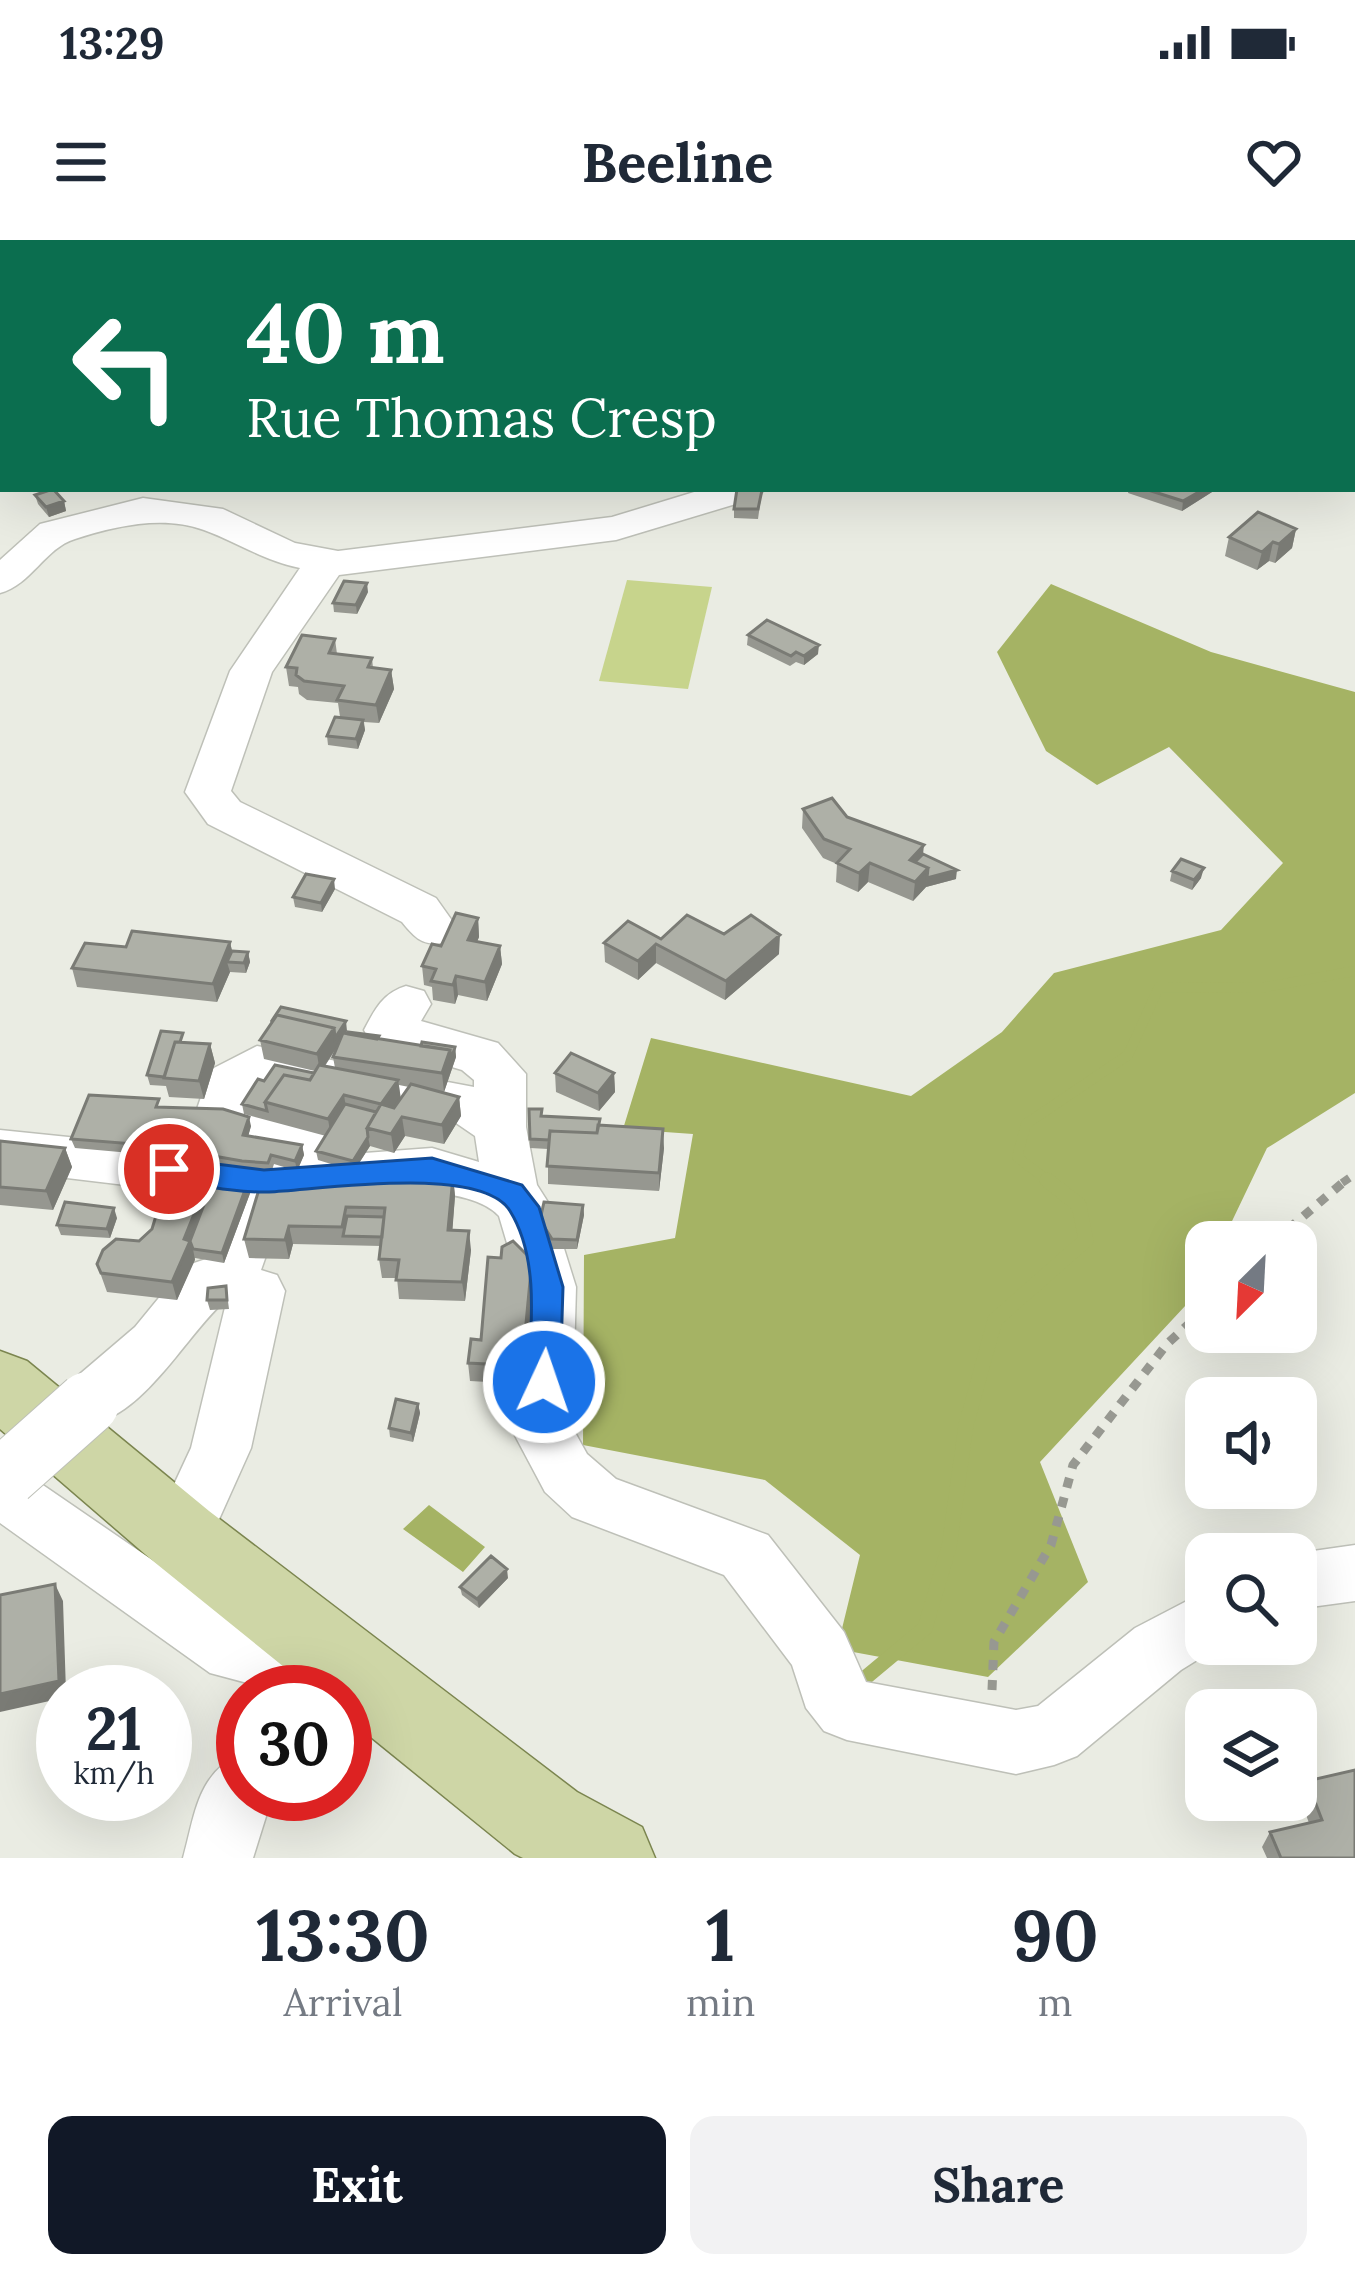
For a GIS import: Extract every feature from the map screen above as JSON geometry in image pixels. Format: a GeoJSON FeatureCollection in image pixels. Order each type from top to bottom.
{"type":"FeatureCollection","features":[{"type":"Feature","properties":{"kind":"main road"},"geometry":{"type":"LineString","coordinates":[[0,1383],[181,1536],[309,1665]]}},
{"type":"Feature","properties":{"kind":"main road"},"geometry":{"type":"LineString","coordinates":[[372,1708],[546,1822],[610,1858]]}},
{"type":"Feature","properties":{"kind":"street"},"geometry":{"type":"LineString","coordinates":[[0,536],[54,532],[102,517],[177,511],[209,518],[284,553],[321,563],[616,528],[735,492]]}},
{"type":"Feature","properties":{"kind":"street"},"geometry":{"type":"LineString","coordinates":[[0,581],[54,532]]}},
{"type":"Feature","properties":{"kind":"street"},"geometry":{"type":"LineString","coordinates":[[321,563],[318,577],[251,671],[208,792],[224,813],[419,910],[434,929]]}},
{"type":"Feature","properties":{"kind":"street"},"geometry":{"type":"LineString","coordinates":[[406,1004],[389,1030],[480,1056],[500,1074],[486,1116],[512,1193],[524,1207],[548,1287],[542,1430],[566,1473],[594,1498],[746,1555],[821,1653],[829,1686],[847,1709],[1016,1742],[1054,1734],[1158,1649],[1185,1633]]}},
{"type":"Feature","properties":{"kind":"street"},"geometry":{"type":"LineString","coordinates":[[266,1170],[224,1109],[227,1084],[256,1065],[486,1116]]}},
{"type":"Feature","properties":{"kind":"street"},"geometry":{"type":"LineString","coordinates":[[0,1150],[266,1170],[432,1169],[512,1193]]}},
{"type":"Feature","properties":{"kind":"street"},"geometry":{"type":"LineString","coordinates":[[266,1170],[232,1275],[205,1282],[154,1344],[3,1482],[233,1652],[292,1665]]}},
{"type":"Feature","properties":{"kind":"street"},"geometry":{"type":"LineString","coordinates":[[181,1536],[221,1448],[257,1291]]}},
{"type":"Feature","properties":{"kind":"street"},"geometry":{"type":"LineString","coordinates":[[1317,1579],[1355,1573]]}},
{"type":"Feature","properties":{"kind":"street"},"geometry":{"type":"LineString","coordinates":[[218,1858],[228,1821]]}},
{"type":"Feature","properties":{"kind":"path"},"geometry":{"type":"LineString","coordinates":[[1294,1221],[1355,1174]]}},
{"type":"Feature","properties":{"kind":"path"},"geometry":{"type":"LineString","coordinates":[[1016,1742],[991,1716],[994,1642],[1051,1545],[1073,1465],[1185,1327]]}},
{"type":"Feature","properties":{"kind":"shaded area"},"geometry":{"type":"Polygon","coordinates":[[[627,580],[712,587],[688,689],[599,681],[627,580]]]}},
{"type":"Feature","properties":{"kind":"shaded area"},"geometry":{"type":"Polygon","coordinates":[[[1051,584],[1211,652],[1355,692],[1355,1093],[1267,1148],[1232,1221],[1185,1221],[1185,1306],[1040,1462],[1088,1582],[988,1677],[837,1649],[860,1555],[765,1480],[583,1445],[584,1255],[675,1238],[693,1134],[623,1129],[651,1038],[911,1096],[1002,1032],[1054,973],[1221,930],[1283,863],[1169,747],[1097,785],[1046,751],[997,652],[1051,584]]]}},
{"type":"Feature","properties":{"kind":"shaded area"},"geometry":{"type":"Polygon","coordinates":[[[429,1505],[485,1547],[463,1572],[403,1529],[429,1505]]]}},
{"type":"Feature","properties":{"kind":"building"},"geometry":{"type":"Polygon","coordinates":[[[56,492],[64,501],[46,507],[35,495],[56,492]]]}},
{"type":"Feature","properties":{"kind":"building"},"geometry":{"type":"Polygon","coordinates":[[[737,492],[762,492],[758,509],[734,509],[737,492]]]}},
{"type":"Feature","properties":{"kind":"building"},"geometry":{"type":"Polygon","coordinates":[[[1154,492],[1199,492],[1183,501],[1154,492]]]}},
{"type":"Feature","properties":{"kind":"building"},"geometry":{"type":"Polygon","coordinates":[[[1258,512],[1296,529],[1262,552],[1229,537],[1258,512]]]}},
{"type":"Feature","properties":{"kind":"building"},"geometry":{"type":"Polygon","coordinates":[[[344,581],[367,583],[356,605],[333,603],[344,581]]]}},
{"type":"Feature","properties":{"kind":"building"},"geometry":{"type":"Polygon","coordinates":[[[767,620],[819,645],[804,656],[796,652],[791,656],[748,635],[767,620]]]}},
{"type":"Feature","properties":{"kind":"building"},"geometry":{"type":"Polygon","coordinates":[[[302,635],[335,639],[329,653],[372,658],[368,667],[391,670],[376,705],[337,700],[344,686],[304,681],[296,675],[297,668],[286,667],[302,635]]]}},
{"type":"Feature","properties":{"kind":"building"},"geometry":{"type":"Polygon","coordinates":[[[335,717],[363,720],[356,739],[327,736],[335,717]]]}},
{"type":"Feature","properties":{"kind":"building"},"geometry":{"type":"Polygon","coordinates":[[[832,798],[847,817],[924,845],[910,860],[928,868],[915,882],[870,863],[859,873],[837,863],[850,849],[824,839],[803,809],[832,798]]]}},
{"type":"Feature","properties":{"kind":"building"},"geometry":{"type":"Polygon","coordinates":[[[923,854],[957,870],[927,878],[928,868],[915,862],[923,854]]]}},
{"type":"Feature","properties":{"kind":"building"},"geometry":{"type":"Polygon","coordinates":[[[1181,859],[1204,868],[1194,880],[1172,871],[1181,859]]]}},
{"type":"Feature","properties":{"kind":"building"},"geometry":{"type":"Polygon","coordinates":[[[306,874],[334,879],[321,903],[293,897],[306,874]]]}},
{"type":"Feature","properties":{"kind":"building"},"geometry":{"type":"Polygon","coordinates":[[[456,913],[478,918],[468,940],[500,946],[485,982],[456,976],[453,985],[431,981],[436,969],[422,966],[432,944],[441,946],[456,913]]]}},
{"type":"Feature","properties":{"kind":"building"},"geometry":{"type":"Polygon","coordinates":[[[687,915],[724,934],[751,915],[780,935],[726,981],[656,944],[638,961],[604,943],[628,921],[661,939],[687,915]]]}},
{"type":"Feature","properties":{"kind":"building"},"geometry":{"type":"Polygon","coordinates":[[[132,931],[230,942],[213,984],[72,968],[85,943],[126,947],[132,931]]]}},
{"type":"Feature","properties":{"kind":"building"},"geometry":{"type":"Polygon","coordinates":[[[232,951],[248,952],[244,963],[227,962],[232,951]]]}},
{"type":"Feature","properties":{"kind":"building"},"geometry":{"type":"Polygon","coordinates":[[[281,1007],[346,1021],[335,1038],[334,1028],[277,1015],[271,1022],[281,1007]]]}},
{"type":"Feature","properties":{"kind":"building"},"geometry":{"type":"Polygon","coordinates":[[[277,1015],[334,1028],[317,1054],[260,1040],[277,1015]]]}},
{"type":"Feature","properties":{"kind":"building"},"geometry":{"type":"Polygon","coordinates":[[[161,1031],[183,1033],[180,1042],[175,1042],[164,1077],[147,1075],[161,1031]]]}},
{"type":"Feature","properties":{"kind":"building"},"geometry":{"type":"Polygon","coordinates":[[[343,1033],[450,1050],[442,1073],[333,1057],[343,1033]]]}},
{"type":"Feature","properties":{"kind":"building"},"geometry":{"type":"Polygon","coordinates":[[[175,1042],[210,1044],[199,1081],[164,1078],[175,1042]]]}},
{"type":"Feature","properties":{"kind":"building"},"geometry":{"type":"Polygon","coordinates":[[[422,1042],[455,1047],[451,1060],[450,1050],[421,1046],[422,1042]]]}},
{"type":"Feature","properties":{"kind":"building"},"geometry":{"type":"Polygon","coordinates":[[[571,1053],[614,1073],[598,1093],[555,1073],[571,1053]]]}},
{"type":"Feature","properties":{"kind":"building"},"geometry":{"type":"Polygon","coordinates":[[[275,1065],[314,1073],[310,1080],[284,1075],[265,1102],[267,1111],[242,1104],[258,1079],[264,1081],[275,1065]]]}},
{"type":"Feature","properties":{"kind":"building"},"geometry":{"type":"Polygon","coordinates":[[[319,1065],[398,1080],[381,1104],[344,1095],[328,1119],[265,1102],[284,1075],[310,1080],[319,1065]]]}},
{"type":"Feature","properties":{"kind":"building"},"geometry":{"type":"Polygon","coordinates":[[[411,1084],[459,1097],[442,1125],[402,1117],[391,1134],[367,1128],[381,1104],[394,1108],[411,1084]]]}},
{"type":"Feature","properties":{"kind":"building"},"geometry":{"type":"Polygon","coordinates":[[[89,1095],[159,1099],[156,1107],[223,1109],[249,1117],[243,1135],[302,1145],[295,1161],[271,1155],[268,1163],[208,1155],[210,1150],[71,1139],[89,1095]]]}},
{"type":"Feature","properties":{"kind":"building"},"geometry":{"type":"Polygon","coordinates":[[[345,1104],[376,1112],[353,1161],[316,1151],[345,1104]]]}},
{"type":"Feature","properties":{"kind":"building"},"geometry":{"type":"Polygon","coordinates":[[[529,1109],[542,1109],[541,1116],[600,1119],[597,1133],[550,1131],[549,1140],[530,1139],[529,1109]]]}},
{"type":"Feature","properties":{"kind":"building"},"geometry":{"type":"Polygon","coordinates":[[[598,1125],[663,1129],[659,1173],[547,1166],[550,1131],[597,1133],[598,1125]]]}},
{"type":"Feature","properties":{"kind":"building"},"geometry":{"type":"Polygon","coordinates":[[[0,1141],[65,1148],[46,1191],[0,1187],[0,1141]]]}},
{"type":"Feature","properties":{"kind":"building"},"geometry":{"type":"Polygon","coordinates":[[[172,1163],[213,1167],[172,1282],[101,1273],[97,1264],[103,1250],[116,1239],[139,1241],[152,1229],[172,1163]]]}},
{"type":"Feature","properties":{"kind":"building"},"geometry":{"type":"Polygon","coordinates":[[[215,1176],[249,1179],[222,1253],[193,1249],[190,1241],[215,1176]]]}},
{"type":"Feature","properties":{"kind":"building"},"geometry":{"type":"Polygon","coordinates":[[[263,1176],[453,1177],[448,1230],[469,1231],[462,1282],[396,1280],[399,1260],[379,1259],[385,1208],[346,1207],[342,1227],[289,1226],[285,1240],[244,1239],[263,1176]]]}},
{"type":"Feature","properties":{"kind":"building"},"geometry":{"type":"Polygon","coordinates":[[[65,1202],[114,1208],[107,1229],[57,1225],[65,1202]]]}},
{"type":"Feature","properties":{"kind":"building"},"geometry":{"type":"Polygon","coordinates":[[[544,1202],[583,1205],[577,1240],[552,1239],[540,1220],[544,1202]]]}},
{"type":"Feature","properties":{"kind":"building"},"geometry":{"type":"Polygon","coordinates":[[[347,1216],[384,1217],[382,1237],[343,1236],[347,1216]]]}},
{"type":"Feature","properties":{"kind":"building"},"geometry":{"type":"Polygon","coordinates":[[[513,1241],[532,1260],[522,1366],[468,1363],[471,1339],[481,1340],[488,1257],[501,1258],[502,1247],[513,1241]]]}},
{"type":"Feature","properties":{"kind":"building"},"geometry":{"type":"Polygon","coordinates":[[[226,1286],[227,1300],[207,1300],[208,1288],[226,1286]]]}},
{"type":"Feature","properties":{"kind":"building"},"geometry":{"type":"Polygon","coordinates":[[[396,1399],[418,1404],[411,1433],[389,1428],[396,1399]]]}},
{"type":"Feature","properties":{"kind":"building"},"geometry":{"type":"Polygon","coordinates":[[[491,1556],[507,1569],[477,1599],[460,1587],[491,1556]]]}},
{"type":"Feature","properties":{"kind":"building"},"geometry":{"type":"Polygon","coordinates":[[[55,1584],[58,1665],[36,1665],[36,1686],[0,1694],[0,1595],[55,1584]]]}},
{"type":"Feature","properties":{"kind":"building"},"geometry":{"type":"Polygon","coordinates":[[[1355,1770],[1355,1858],[1281,1858],[1270,1832],[1322,1820],[1317,1779],[1355,1770]]]}},
{"type":"Feature","properties":{"kind":"waterway"},"geometry":{"type":"LineString","coordinates":[[1051,1183],[1017,1157],[1026,1124],[1128,1055],[1159,987],[1260,988],[1355,971]]}},
{"type":"Feature","properties":{"kind":"waterway"},"geometry":{"type":"LineString","coordinates":[[859,1683],[925,1628],[949,1547],[966,1425],[995,1320],[1086,1240],[1079,1205],[1047,1180]]}},
{"type":"Feature","properties":{"kind":"route"},"geometry":{"type":"LineString","coordinates":[[169,1169],[264,1181],[432,1169],[512,1193],[524,1207],[548,1287],[544,1382]]}}]}
